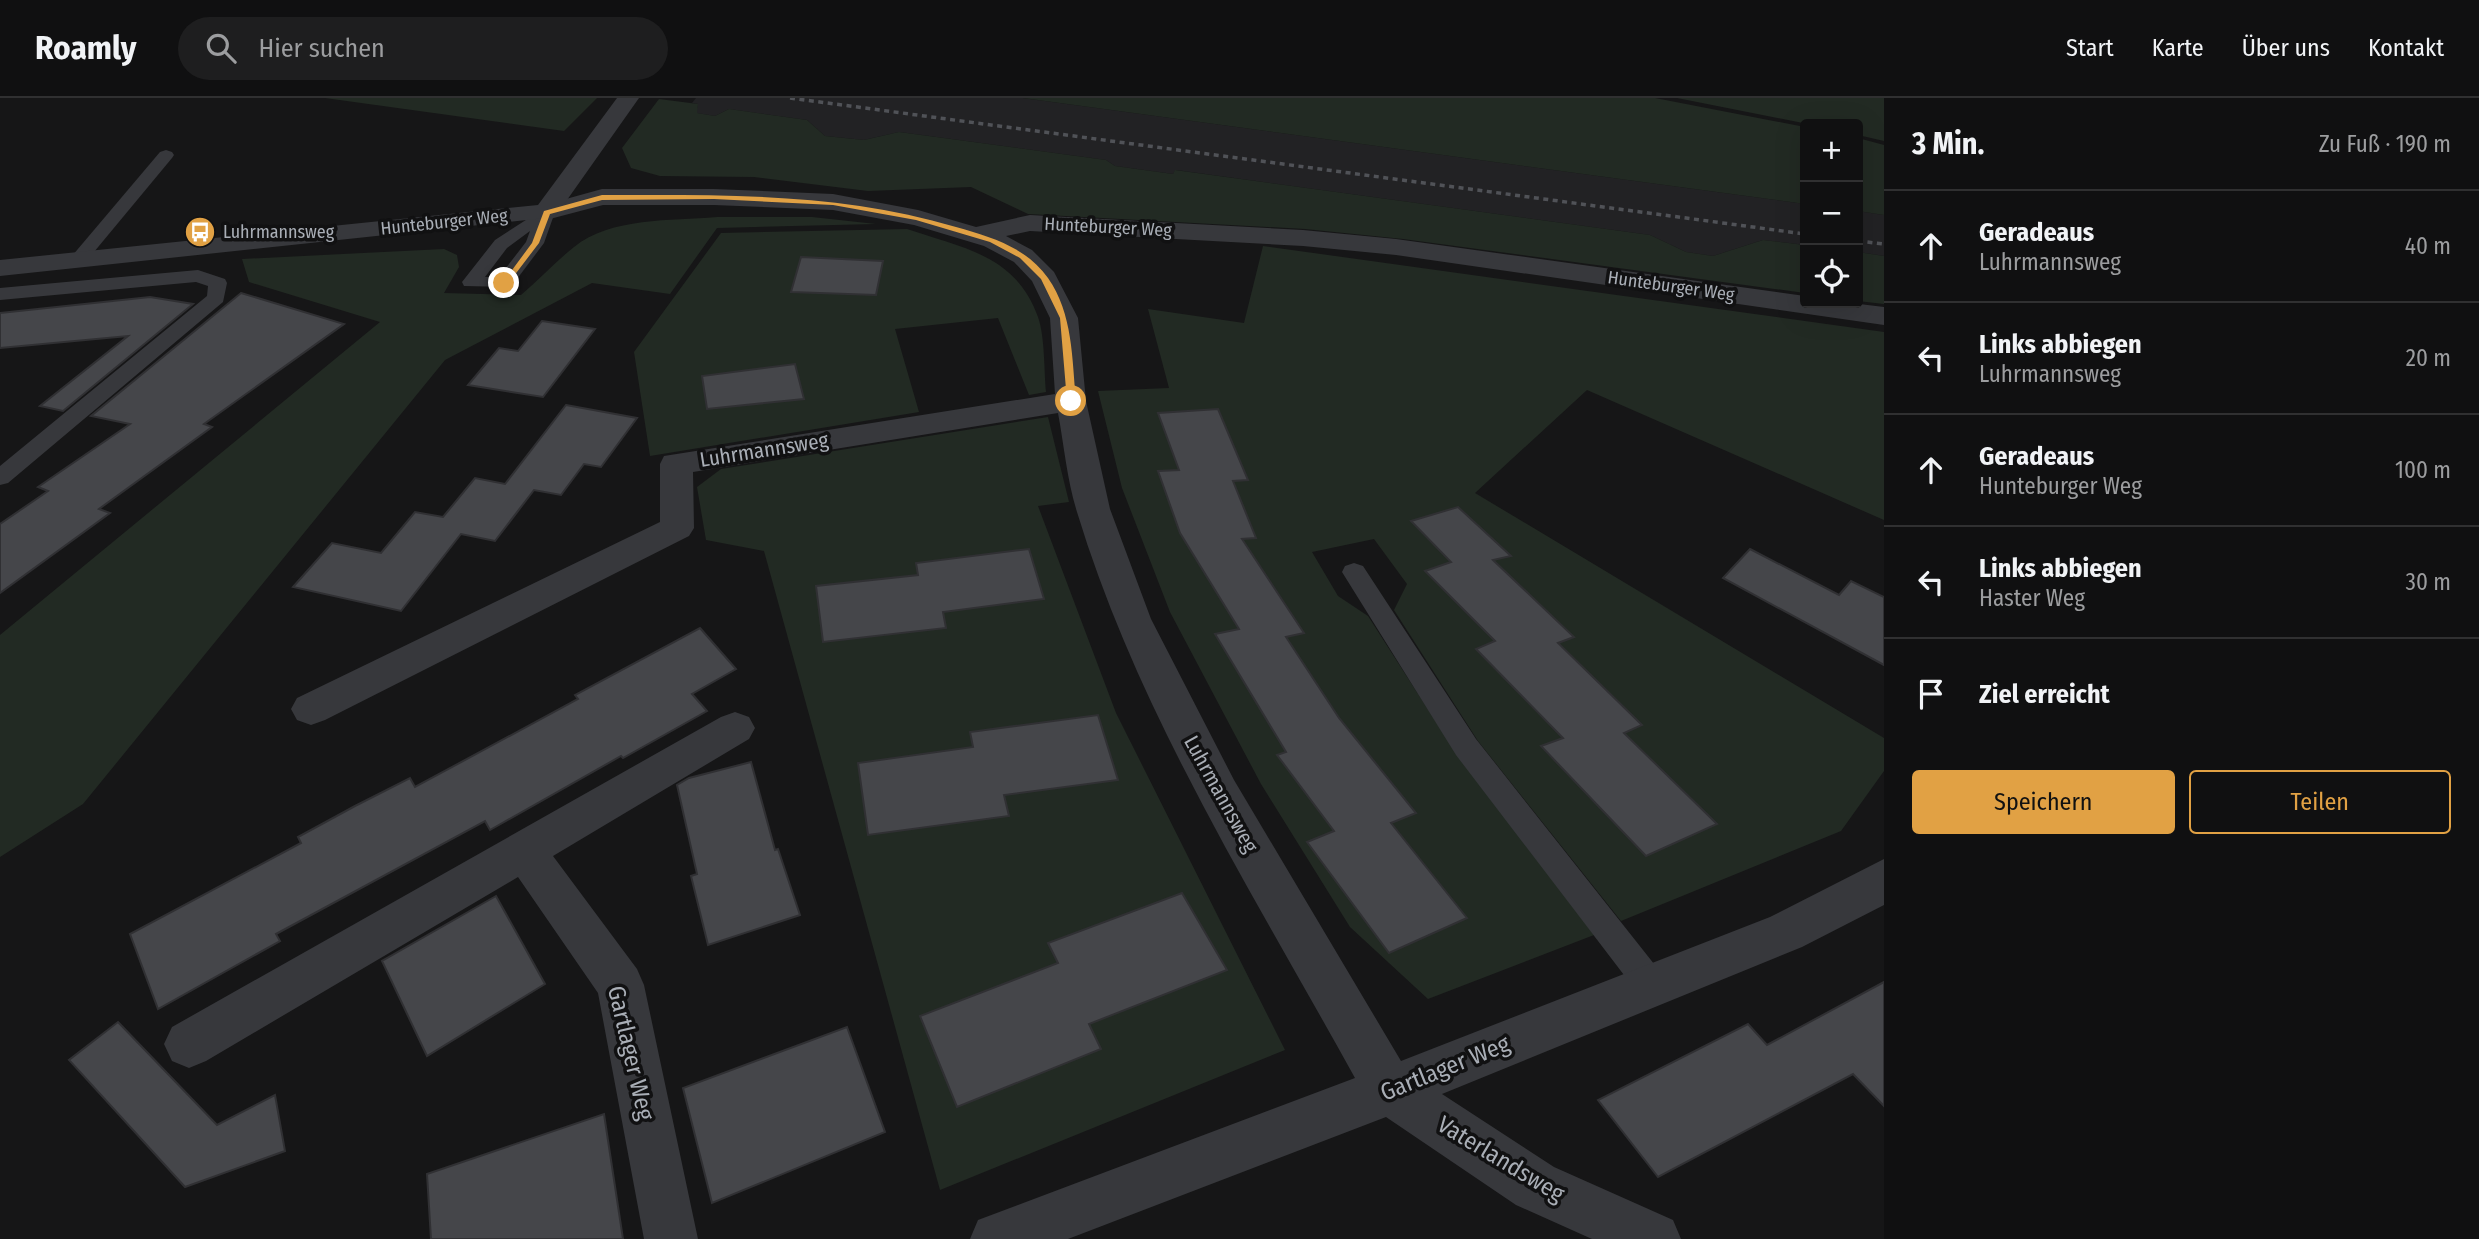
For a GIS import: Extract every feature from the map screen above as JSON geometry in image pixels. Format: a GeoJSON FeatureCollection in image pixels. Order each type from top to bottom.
{"type":"FeatureCollection","features":[{"type":"Feature","properties":{"kind":"street"},"geometry":{"type":"LineString","coordinates":[[546,212],[628,98]]}},
{"type":"Feature","properties":{"kind":"street","name":"Hunteburger Weg"},"geometry":{"type":"LineString","coordinates":[[0,268],[546,212],[602,198],[773,199],[845,205],[918,218],[975,235],[1030,223],[1303,238],[1396,247],[1884,316]]}},
{"type":"Feature","properties":{"kind":"street","name":"Luhrmannsweg"},"geometry":{"type":"LineString","coordinates":[[975,235],[993,240],[1023,256],[1044,278],[1064,318],[1071,401],[1093,509],[1138,631],[1219,792],[1390,1090]]}},
{"type":"Feature","properties":{"kind":"street","name":"Luhrmannsweg"},"geometry":{"type":"LineString","coordinates":[[311,709],[677,528],[676,464],[1071,401]]}},
{"type":"Feature","properties":{"kind":"street"},"geometry":{"type":"LineString","coordinates":[[189,1044],[735,728]]}},
{"type":"Feature","properties":{"kind":"street","name":"Gartlager Weg"},"geometry":{"type":"LineString","coordinates":[[524,851],[620,985],[671,1239]]}},
{"type":"Feature","properties":{"kind":"street","name":"Gartlager Weg"},"geometry":{"type":"LineString","coordinates":[[997,1239],[1390,1090],[1786,932],[1875,887],[1884,879]]}},
{"type":"Feature","properties":{"kind":"street","name":"Vaterlandsweg"},"geometry":{"type":"LineString","coordinates":[[1390,1090],[1535,1186],[1654,1239]]}},
{"type":"Feature","properties":{"kind":"lane"},"geometry":{"type":"LineString","coordinates":[[78,260],[166,155]]}},
{"type":"Feature","properties":{"kind":"lane"},"geometry":{"type":"LineString","coordinates":[[0,294],[198,276],[218,283],[216,298],[0,478]]}},
{"type":"Feature","properties":{"kind":"lane"},"geometry":{"type":"LineString","coordinates":[[1354,572],[1466,747],[1651,985]]}},
{"type":"Feature","properties":{"kind":"shaded area"},"geometry":{"type":"Polygon","coordinates":[[[325,98],[597,98],[564,131],[325,98]]]}},
{"type":"Feature","properties":{"kind":"shaded area"},"geometry":{"type":"Polygon","coordinates":[[[696,98],[1023,98],[1800,203],[1800,244],[1763,240],[1713,256],[1686,252],[1650,235],[1176,170],[1173,174],[1115,166],[1106,160],[899,132],[864,140],[825,136],[807,120],[729,109],[715,116],[696,113],[698,104],[692,103],[696,98]]]}},
{"type":"Feature","properties":{"kind":"shaded area"},"geometry":{"type":"Polygon","coordinates":[[[1023,98],[1655,98],[1800,126],[1800,203],[1023,98]]]}},
{"type":"Feature","properties":{"kind":"shaded area"},"geometry":{"type":"Polygon","coordinates":[[[1677,98],[1884,98],[1884,141],[1863,136],[1863,119],[1800,119],[1800,122],[1677,98]]]}},
{"type":"Feature","properties":{"kind":"shaded area"},"geometry":{"type":"Polygon","coordinates":[[[659,99],[698,104],[697,113],[715,116],[729,109],[807,120],[825,136],[864,140],[899,132],[1106,160],[1115,166],[1173,174],[1175,170],[1650,235],[1686,252],[1713,256],[1763,240],[1800,244],[1800,292],[1403,239],[1305,229],[1028,214],[971,187],[868,191],[754,177],[660,176],[631,168],[622,148],[659,99]]]}},
{"type":"Feature","properties":{"kind":"shaded area"},"geometry":{"type":"Polygon","coordinates":[[[1863,139],[1884,145],[1884,215],[1863,212],[1863,139]]]}},
{"type":"Feature","properties":{"kind":"shaded area"},"geometry":{"type":"Polygon","coordinates":[[[1863,212],[1884,215],[1884,256],[1863,253],[1863,212]]]}},
{"type":"Feature","properties":{"kind":"shaded area"},"geometry":{"type":"Polygon","coordinates":[[[717,217],[812,217],[876,224],[717,228],[670,294],[592,283],[445,360],[83,804],[0,857],[0,635],[380,322],[249,282],[242,259],[444,249],[457,255],[459,267],[444,293],[521,295],[574,247],[605,230],[642,222],[717,217]]]}},
{"type":"Feature","properties":{"kind":"shaded area"},"geometry":{"type":"Polygon","coordinates":[[[907,229],[985,257],[1016,280],[1028,296],[1038,317],[1043,344],[1046,392],[1029,395],[998,318],[895,329],[919,412],[650,456],[634,352],[721,233],[907,229]]]}},
{"type":"Feature","properties":{"kind":"shaded area"},"geometry":{"type":"Polygon","coordinates":[[[1263,246],[1884,332],[1884,520],[1587,390],[1475,493],[1884,738],[1884,771],[1841,831],[1621,921],[1478,741],[1394,610],[1407,584],[1374,539],[1312,552],[1338,596],[1368,616],[1454,750],[1594,935],[1428,999],[1350,927],[1261,784],[1170,612],[1122,488],[1098,391],[1169,388],[1148,309],[1244,323],[1263,246]]]}},
{"type":"Feature","properties":{"kind":"shaded area"},"geometry":{"type":"Polygon","coordinates":[[[1863,253],[1884,256],[1884,304],[1863,302],[1863,253]]]}},
{"type":"Feature","properties":{"kind":"shaded area"},"geometry":{"type":"Polygon","coordinates":[[[1048,417],[1069,502],[1038,506],[1116,713],[1285,1050],[940,1190],[764,551],[706,540],[697,487],[721,469],[1048,417]]]}},
{"type":"Feature","properties":{"kind":"building"},"geometry":{"type":"Polygon","coordinates":[[[801,257],[883,261],[876,295],[791,292],[801,257]]]}},
{"type":"Feature","properties":{"kind":"building"},"geometry":{"type":"Polygon","coordinates":[[[241,293],[344,324],[204,424],[212,427],[99,509],[110,513],[0,593],[0,524],[48,491],[38,487],[130,424],[91,416],[241,293]]]}},
{"type":"Feature","properties":{"kind":"building"},"geometry":{"type":"Polygon","coordinates":[[[150,297],[193,304],[63,411],[40,406],[128,336],[0,348],[0,313],[150,297]]]}},
{"type":"Feature","properties":{"kind":"building"},"geometry":{"type":"Polygon","coordinates":[[[542,321],[595,329],[543,397],[468,385],[499,348],[518,351],[542,321]]]}},
{"type":"Feature","properties":{"kind":"building"},"geometry":{"type":"Polygon","coordinates":[[[795,364],[804,399],[707,409],[702,376],[795,364]]]}},
{"type":"Feature","properties":{"kind":"building"},"geometry":{"type":"Polygon","coordinates":[[[566,405],[637,418],[601,467],[584,464],[561,495],[534,490],[495,541],[461,534],[401,611],[293,587],[332,543],[381,553],[415,512],[443,517],[475,478],[505,484],[566,405]]]}},
{"type":"Feature","properties":{"kind":"building"},"geometry":{"type":"Polygon","coordinates":[[[1218,409],[1248,480],[1233,481],[1256,538],[1242,539],[1304,633],[1286,637],[1339,718],[1416,813],[1391,823],[1467,918],[1389,953],[1307,842],[1334,831],[1277,755],[1286,752],[1215,634],[1239,629],[1180,533],[1158,471],[1179,470],[1158,413],[1218,409]]]}},
{"type":"Feature","properties":{"kind":"building"},"geometry":{"type":"Polygon","coordinates":[[[1458,507],[1511,556],[1493,560],[1574,637],[1558,643],[1642,725],[1624,733],[1717,824],[1646,856],[1541,746],[1563,738],[1476,649],[1495,641],[1425,571],[1451,562],[1411,521],[1458,507]]]}},
{"type":"Feature","properties":{"kind":"building"},"geometry":{"type":"Polygon","coordinates":[[[1029,549],[1044,599],[943,612],[946,628],[823,642],[816,586],[918,575],[916,563],[1029,549]]]}},
{"type":"Feature","properties":{"kind":"building"},"geometry":{"type":"Polygon","coordinates":[[[1750,549],[1839,595],[1851,581],[1884,597],[1884,665],[1723,578],[1750,549]]]}},
{"type":"Feature","properties":{"kind":"building"},"geometry":{"type":"Polygon","coordinates":[[[700,628],[736,669],[692,694],[707,711],[490,830],[485,821],[276,934],[280,941],[158,1009],[130,934],[301,843],[298,837],[355,806],[410,778],[415,787],[578,699],[575,695],[700,628]]]}},
{"type":"Feature","properties":{"kind":"building"},"geometry":{"type":"Polygon","coordinates":[[[1098,715],[1118,780],[1004,795],[1009,816],[868,835],[858,763],[973,747],[970,732],[1098,715]]]}},
{"type":"Feature","properties":{"kind":"building"},"geometry":{"type":"Polygon","coordinates":[[[751,762],[775,850],[778,849],[800,915],[708,945],[691,876],[697,874],[677,785],[689,778],[751,762]]]}},
{"type":"Feature","properties":{"kind":"building"},"geometry":{"type":"Polygon","coordinates":[[[1182,893],[1227,970],[1089,1024],[1101,1049],[957,1107],[920,1016],[1058,963],[1048,943],[1182,893]]]}},
{"type":"Feature","properties":{"kind":"building"},"geometry":{"type":"Polygon","coordinates":[[[496,896],[545,984],[427,1056],[382,961],[496,896]]]}},
{"type":"Feature","properties":{"kind":"building"},"geometry":{"type":"Polygon","coordinates":[[[1884,982],[1884,1106],[1853,1074],[1658,1177],[1598,1100],[1748,1024],[1767,1045],[1884,982]]]}},
{"type":"Feature","properties":{"kind":"building"},"geometry":{"type":"Polygon","coordinates":[[[118,1022],[217,1125],[275,1095],[285,1151],[185,1187],[69,1060],[118,1022]]]}},
{"type":"Feature","properties":{"kind":"building"},"geometry":{"type":"Polygon","coordinates":[[[847,1027],[885,1132],[712,1203],[683,1088],[847,1027]]]}},
{"type":"Feature","properties":{"kind":"building"},"geometry":{"type":"Polygon","coordinates":[[[604,1114],[623,1239],[431,1239],[427,1174],[604,1114]]]}},
{"type":"Feature","properties":{"kind":"railway"},"geometry":{"type":"LineString","coordinates":[[790,98],[1800,233]]}},
{"type":"Feature","properties":{"kind":"railway"},"geometry":{"type":"LineString","coordinates":[[1863,242],[1884,244]]}},
{"type":"Feature","properties":{"kind":"place","name":"Luhrmannsweg"},"geometry":{"type":"Point","coordinates":[200,232]}},
{"type":"Feature","properties":{"kind":"route"},"geometry":{"type":"LineString","coordinates":[[504,283],[535,243],[546,212],[602,198],[714,197],[833,202],[918,218],[993,240],[1023,256],[1044,278],[1064,318],[1071,401]]}}]}
